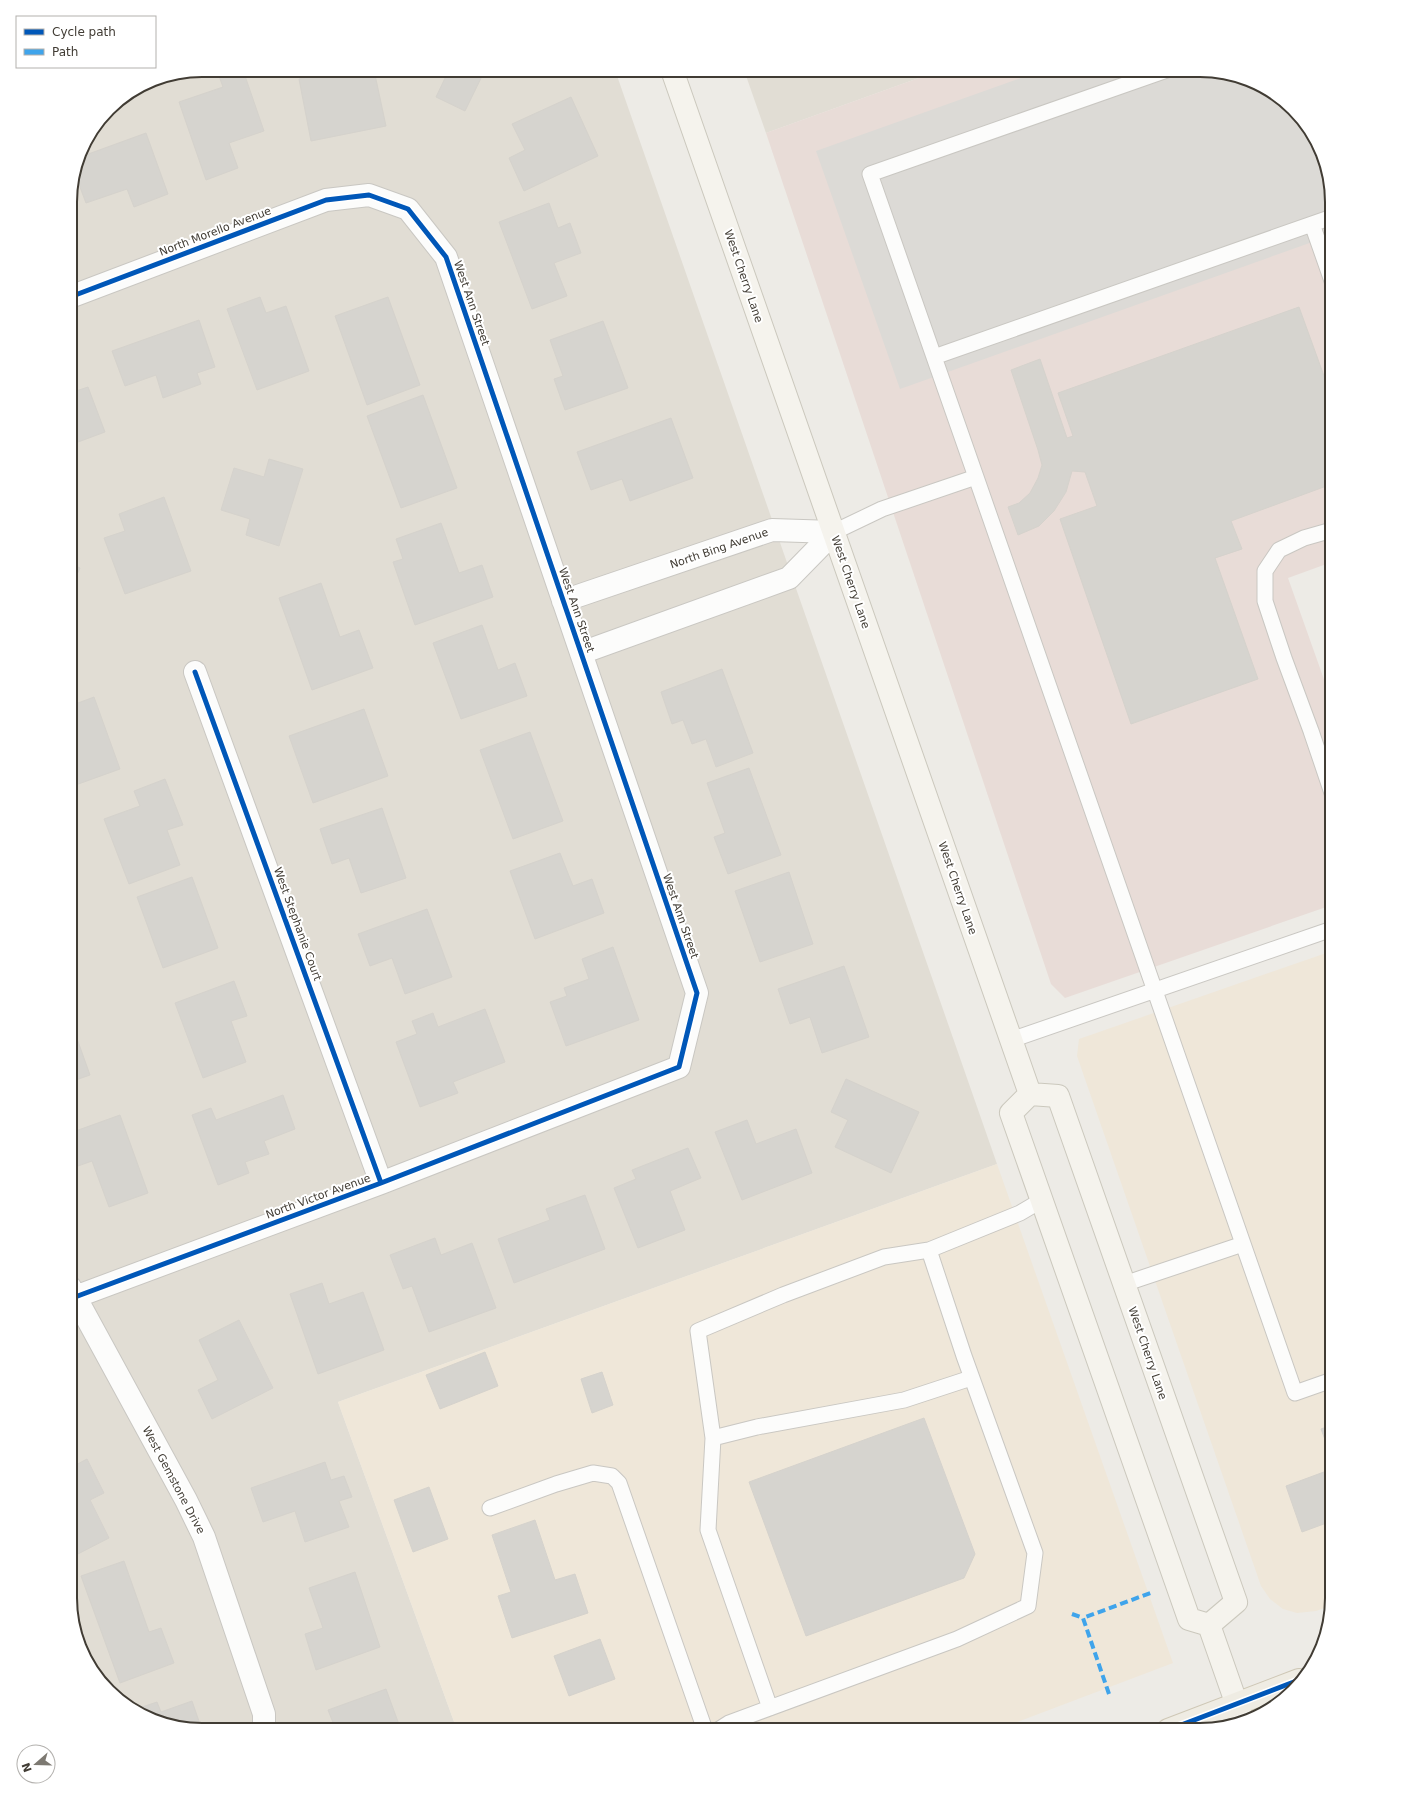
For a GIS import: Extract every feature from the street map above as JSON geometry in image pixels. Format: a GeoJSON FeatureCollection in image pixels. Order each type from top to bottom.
{"type":"FeatureCollection","features":[{"type":"Feature","properties":{"kind":"main road","name":"West Cherry Lane"},"geometry":{"type":"LineString","coordinates":[[674,77],[1030,1094],[1058,1096],[1236,1602],[1209,1625]]}},
{"type":"Feature","properties":{"kind":"main road"},"geometry":{"type":"LineString","coordinates":[[1030,1094],[1011,1113],[1189,1619],[1209,1625],[1240,1713]]}},
{"type":"Feature","properties":{"kind":"main road"},"geometry":{"type":"LineString","coordinates":[[1198,1723],[1240,1713],[1288,1686]]}},
{"type":"Feature","properties":{"kind":"street","name":"North Morello Avenue"},"geometry":{"type":"LineString","coordinates":[[77,294],[326,200],[369,195]]}},
{"type":"Feature","properties":{"kind":"street","name":"West Ann Street"},"geometry":{"type":"LineString","coordinates":[[369,195],[408,209],[446,257],[697,993],[678,1067]]}},
{"type":"Feature","properties":{"kind":"street","name":"North Bing Avenue"},"geometry":{"type":"LineString","coordinates":[[563,601],[772,530],[834,532]]}},
{"type":"Feature","properties":{"kind":"street"},"geometry":{"type":"LineString","coordinates":[[581,654],[789,578],[834,532]]}},
{"type":"Feature","properties":{"kind":"street","name":"West Stephanie Court"},"geometry":{"type":"LineString","coordinates":[[195,672],[381,1183]]}},
{"type":"Feature","properties":{"kind":"street","name":"North Victor Avenue"},"geometry":{"type":"LineString","coordinates":[[77,1291],[381,1183],[678,1067]]}},
{"type":"Feature","properties":{"kind":"street","name":"West Gemstone Drive"},"geometry":{"type":"LineString","coordinates":[[77,1299],[182,1493],[204,1537],[264,1714],[264,1723]]}},
{"type":"Feature","properties":{"kind":"lane"},"geometry":{"type":"LineString","coordinates":[[1147,77],[870,174],[1295,1393],[1325,1382]]}},
{"type":"Feature","properties":{"kind":"lane"},"geometry":{"type":"LineString","coordinates":[[934,357],[1325,220]]}},
{"type":"Feature","properties":{"kind":"lane"},"geometry":{"type":"LineString","coordinates":[[1312,224],[1325,261]]}},
{"type":"Feature","properties":{"kind":"lane"},"geometry":{"type":"LineString","coordinates":[[834,532],[882,509],[976,477]]}},
{"type":"Feature","properties":{"kind":"lane"},"geometry":{"type":"LineString","coordinates":[[1325,532],[1304,538],[1279,550],[1265,571],[1265,601],[1325,772]]}},
{"type":"Feature","properties":{"kind":"lane"},"geometry":{"type":"LineString","coordinates":[[1011,1040],[1154,989],[1325,931]]}},
{"type":"Feature","properties":{"kind":"lane"},"geometry":{"type":"LineString","coordinates":[[770,1708],[708,1530],[713,1438],[698,1331],[783,1295],[884,1257],[929,1250],[1020,1213],[1042,1200]]}},
{"type":"Feature","properties":{"kind":"lane"},"geometry":{"type":"LineString","coordinates":[[1124,1284],[1243,1244]]}},
{"type":"Feature","properties":{"kind":"lane"},"geometry":{"type":"LineString","coordinates":[[729,1723],[957,1639],[1028,1606],[1035,1553],[971,1378],[929,1250]]}},
{"type":"Feature","properties":{"kind":"lane"},"geometry":{"type":"LineString","coordinates":[[713,1438],[757,1426],[904,1400],[971,1378]]}},
{"type":"Feature","properties":{"kind":"lane"},"geometry":{"type":"LineString","coordinates":[[490,1508],[556,1484],[593,1474],[612,1476],[619,1483],[704,1723]]}},
{"type":"Feature","properties":{"kind":"shaded area"},"geometry":{"type":"Polygon","coordinates":[[[202,77],[617,77],[997,1164],[338,1402],[454,1723],[202,1723],[169,1719],[154,1714],[139,1706],[120,1692],[98,1668],[90,1653],[79,1623],[77,1598],[77,194],[79,177],[86,154],[94,139],[108,120],[120,108],[139,94],[177,79],[202,77]]]}},
{"type":"Feature","properties":{"kind":"shaded area"},"geometry":{"type":"Polygon","coordinates":[[[746,77],[922,77],[766,133],[746,77]]]}},
{"type":"Feature","properties":{"kind":"shaded area"},"geometry":{"type":"Polygon","coordinates":[[[922,77],[1208,77],[1225,79],[1263,94],[1282,108],[1304,132],[1321,169],[1325,202],[1325,565],[1288,578],[1325,682],[1325,907],[1065,998],[1051,984],[766,133],[922,77]]]}},
{"type":"Feature","properties":{"kind":"shaded area"},"geometry":{"type":"Polygon","coordinates":[[[1023,77],[1208,77],[1225,79],[1263,94],[1282,108],[1304,132],[1321,169],[1325,202],[1325,237],[900,389],[816,151],[1023,77]]]}},
{"type":"Feature","properties":{"kind":"shaded area"},"geometry":{"type":"Polygon","coordinates":[[[1325,953],[1324,1608],[1316,1611],[1297,1613],[1283,1609],[1270,1599],[1261,1586],[1077,1056],[1079,1039],[1325,953]]]}},
{"type":"Feature","properties":{"kind":"shaded area"},"geometry":{"type":"Polygon","coordinates":[[[997,1164],[1173,1663],[1014,1723],[454,1723],[338,1402],[997,1164]]]}},
{"type":"Feature","properties":{"kind":"building"},"geometry":{"type":"Polygon","coordinates":[[[219,77],[245,77],[264,131],[229,143],[238,168],[206,180],[179,102],[223,87],[219,77]]]}},
{"type":"Feature","properties":{"kind":"building"},"geometry":{"type":"Polygon","coordinates":[[[307,77],[376,77],[386,126],[311,141],[299,79],[307,77]]]}},
{"type":"Feature","properties":{"kind":"building"},"geometry":{"type":"Polygon","coordinates":[[[446,77],[482,77],[465,111],[436,97],[446,77]]]}},
{"type":"Feature","properties":{"kind":"building"},"geometry":{"type":"Polygon","coordinates":[[[571,97],[598,156],[524,191],[509,158],[525,150],[512,124],[571,97]]]}},
{"type":"Feature","properties":{"kind":"building"},"geometry":{"type":"Polygon","coordinates":[[[146,133],[168,194],[134,207],[127,189],[86,203],[78,183],[86,155],[146,133]]]}},
{"type":"Feature","properties":{"kind":"building"},"geometry":{"type":"Polygon","coordinates":[[[549,203],[558,228],[570,223],[581,253],[554,263],[567,296],[532,309],[499,222],[549,203]]]}},
{"type":"Feature","properties":{"kind":"building"},"geometry":{"type":"Polygon","coordinates":[[[260,297],[266,313],[286,306],[309,371],[257,390],[227,309],[260,297]]]}},
{"type":"Feature","properties":{"kind":"building"},"geometry":{"type":"Polygon","coordinates":[[[388,297],[420,385],[367,405],[335,316],[388,297]]]}},
{"type":"Feature","properties":{"kind":"building"},"geometry":{"type":"Polygon","coordinates":[[[1299,307],[1325,379],[1325,487],[1231,521],[1242,549],[1215,558],[1258,679],[1131,724],[1060,519],[1097,506],[1085,472],[1072,471],[1066,492],[1054,511],[1039,526],[1018,535],[1008,507],[1019,503],[1030,493],[1038,478],[1042,465],[1011,370],[1040,359],[1067,438],[1073,436],[1058,393],[1299,307]]]}},
{"type":"Feature","properties":{"kind":"building"},"geometry":{"type":"Polygon","coordinates":[[[199,320],[215,367],[197,373],[201,384],[163,398],[156,375],[125,386],[112,351],[199,320]]]}},
{"type":"Feature","properties":{"kind":"building"},"geometry":{"type":"Polygon","coordinates":[[[603,321],[628,388],[565,410],[554,379],[563,376],[550,340],[603,321]]]}},
{"type":"Feature","properties":{"kind":"building"},"geometry":{"type":"Polygon","coordinates":[[[88,387],[105,432],[77,442],[77,391],[88,387]]]}},
{"type":"Feature","properties":{"kind":"building"},"geometry":{"type":"Polygon","coordinates":[[[423,395],[457,488],[401,508],[367,416],[423,395]]]}},
{"type":"Feature","properties":{"kind":"building"},"geometry":{"type":"Polygon","coordinates":[[[671,418],[693,478],[630,501],[622,479],[591,490],[577,452],[671,418]]]}},
{"type":"Feature","properties":{"kind":"building"},"geometry":{"type":"Polygon","coordinates":[[[269,459],[303,469],[279,546],[246,535],[250,519],[221,510],[234,468],[264,477],[269,459]]]}},
{"type":"Feature","properties":{"kind":"building"},"geometry":{"type":"Polygon","coordinates":[[[164,497],[191,571],[125,594],[104,538],[125,531],[119,514],[164,497]]]}},
{"type":"Feature","properties":{"kind":"building"},"geometry":{"type":"Polygon","coordinates":[[[441,523],[459,573],[482,565],[493,597],[415,625],[393,562],[403,559],[396,539],[441,523]]]}},
{"type":"Feature","properties":{"kind":"building"},"geometry":{"type":"Polygon","coordinates":[[[77,566],[80,568],[77,575],[77,566]]]}},
{"type":"Feature","properties":{"kind":"building"},"geometry":{"type":"Polygon","coordinates":[[[321,583],[340,637],[359,630],[373,668],[312,690],[279,598],[321,583]]]}},
{"type":"Feature","properties":{"kind":"building"},"geometry":{"type":"Polygon","coordinates":[[[482,625],[498,670],[515,663],[527,696],[461,719],[433,643],[482,625]]]}},
{"type":"Feature","properties":{"kind":"building"},"geometry":{"type":"Polygon","coordinates":[[[722,669],[753,753],[716,767],[706,739],[692,744],[683,720],[672,724],[661,692],[722,669]]]}},
{"type":"Feature","properties":{"kind":"building"},"geometry":{"type":"Polygon","coordinates":[[[94,697],[120,769],[77,784],[77,703],[94,697]]]}},
{"type":"Feature","properties":{"kind":"building"},"geometry":{"type":"Polygon","coordinates":[[[364,709],[388,776],[313,803],[289,736],[364,709]]]}},
{"type":"Feature","properties":{"kind":"building"},"geometry":{"type":"Polygon","coordinates":[[[530,732],[563,821],[513,839],[480,750],[530,732]]]}},
{"type":"Feature","properties":{"kind":"building"},"geometry":{"type":"Polygon","coordinates":[[[749,768],[781,855],[728,874],[714,837],[725,833],[707,783],[749,768]]]}},
{"type":"Feature","properties":{"kind":"building"},"geometry":{"type":"Polygon","coordinates":[[[165,779],[183,825],[167,830],[180,865],[129,884],[104,819],[140,806],[134,791],[165,779]]]}},
{"type":"Feature","properties":{"kind":"building"},"geometry":{"type":"Polygon","coordinates":[[[382,808],[406,878],[361,893],[349,858],[332,864],[320,829],[382,808]]]}},
{"type":"Feature","properties":{"kind":"building"},"geometry":{"type":"Polygon","coordinates":[[[560,853],[573,886],[592,879],[604,913],[535,939],[510,871],[560,853]]]}},
{"type":"Feature","properties":{"kind":"building"},"geometry":{"type":"Polygon","coordinates":[[[789,872],[813,944],[760,962],[735,891],[789,872]]]}},
{"type":"Feature","properties":{"kind":"building"},"geometry":{"type":"Polygon","coordinates":[[[192,877],[218,948],[163,968],[137,897],[192,877]]]}},
{"type":"Feature","properties":{"kind":"building"},"geometry":{"type":"Polygon","coordinates":[[[427,909],[452,977],[405,994],[392,958],[370,966],[358,934],[427,909]]]}},
{"type":"Feature","properties":{"kind":"building"},"geometry":{"type":"Polygon","coordinates":[[[613,947],[639,1020],[566,1046],[550,1002],[567,996],[564,988],[589,979],[582,959],[613,947]]]}},
{"type":"Feature","properties":{"kind":"building"},"geometry":{"type":"Polygon","coordinates":[[[844,966],[869,1037],[822,1053],[810,1017],[790,1024],[778,989],[844,966]]]}},
{"type":"Feature","properties":{"kind":"building"},"geometry":{"type":"Polygon","coordinates":[[[234,981],[247,1016],[231,1021],[246,1062],[203,1078],[175,1003],[234,981]]]}},
{"type":"Feature","properties":{"kind":"building"},"geometry":{"type":"Polygon","coordinates":[[[485,1009],[505,1062],[453,1082],[458,1093],[420,1107],[396,1042],[417,1034],[412,1021],[433,1013],[438,1027],[485,1009]]]}},
{"type":"Feature","properties":{"kind":"building"},"geometry":{"type":"Polygon","coordinates":[[[77,1039],[90,1075],[77,1080],[77,1039]]]}},
{"type":"Feature","properties":{"kind":"building"},"geometry":{"type":"Polygon","coordinates":[[[846,1079],[919,1112],[891,1173],[835,1147],[848,1120],[831,1112],[846,1079]]]}},
{"type":"Feature","properties":{"kind":"building"},"geometry":{"type":"Polygon","coordinates":[[[283,1095],[295,1129],[264,1141],[269,1154],[245,1162],[249,1173],[218,1185],[192,1115],[211,1108],[216,1120],[283,1095]]]}},
{"type":"Feature","properties":{"kind":"building"},"geometry":{"type":"Polygon","coordinates":[[[120,1115],[148,1193],[109,1207],[92,1161],[78,1166],[77,1130],[120,1115]]]}},
{"type":"Feature","properties":{"kind":"building"},"geometry":{"type":"Polygon","coordinates":[[[747,1120],[756,1144],[796,1129],[812,1173],[742,1200],[715,1132],[747,1120]]]}},
{"type":"Feature","properties":{"kind":"building"},"geometry":{"type":"Polygon","coordinates":[[[688,1148],[701,1178],[670,1191],[685,1230],[638,1248],[614,1188],[636,1179],[632,1170],[688,1148]]]}},
{"type":"Feature","properties":{"kind":"building"},"geometry":{"type":"Polygon","coordinates":[[[585,1195],[605,1249],[514,1283],[498,1239],[550,1220],[546,1209],[585,1195]]]}},
{"type":"Feature","properties":{"kind":"building"},"geometry":{"type":"Polygon","coordinates":[[[435,1238],[441,1255],[472,1243],[496,1308],[429,1332],[412,1286],[403,1289],[390,1255],[435,1238]]]}},
{"type":"Feature","properties":{"kind":"building"},"geometry":{"type":"Polygon","coordinates":[[[322,1283],[329,1304],[363,1292],[384,1350],[318,1374],[290,1294],[322,1283]]]}},
{"type":"Feature","properties":{"kind":"building"},"geometry":{"type":"Polygon","coordinates":[[[239,1320],[273,1388],[212,1419],[198,1390],[218,1380],[199,1340],[239,1320]]]}},
{"type":"Feature","properties":{"kind":"building"},"geometry":{"type":"Polygon","coordinates":[[[485,1352],[498,1386],[440,1409],[426,1375],[485,1352]]]}},
{"type":"Feature","properties":{"kind":"building"},"geometry":{"type":"Polygon","coordinates":[[[602,1372],[613,1405],[592,1413],[581,1379],[602,1372]]]}},
{"type":"Feature","properties":{"kind":"building"},"geometry":{"type":"Polygon","coordinates":[[[924,1418],[975,1554],[964,1578],[806,1636],[749,1482],[924,1418]]]}},
{"type":"Feature","properties":{"kind":"building"},"geometry":{"type":"Polygon","coordinates":[[[1325,1428],[1325,1440],[1321,1429],[1325,1428]]]}},
{"type":"Feature","properties":{"kind":"building"},"geometry":{"type":"Polygon","coordinates":[[[87,1459],[104,1493],[90,1500],[109,1538],[77,1554],[77,1464],[87,1459]]]}},
{"type":"Feature","properties":{"kind":"building"},"geometry":{"type":"Polygon","coordinates":[[[325,1462],[331,1480],[344,1476],[352,1497],[339,1501],[349,1527],[305,1542],[295,1511],[263,1522],[251,1488],[325,1462]]]}},
{"type":"Feature","properties":{"kind":"building"},"geometry":{"type":"Polygon","coordinates":[[[1325,1472],[1325,1524],[1302,1532],[1286,1486],[1325,1472]]]}},
{"type":"Feature","properties":{"kind":"building"},"geometry":{"type":"Polygon","coordinates":[[[429,1487],[448,1539],[413,1552],[394,1500],[429,1487]]]}},
{"type":"Feature","properties":{"kind":"building"},"geometry":{"type":"Polygon","coordinates":[[[535,1520],[555,1580],[575,1574],[588,1613],[512,1638],[498,1596],[511,1592],[492,1535],[535,1520]]]}},
{"type":"Feature","properties":{"kind":"building"},"geometry":{"type":"Polygon","coordinates":[[[124,1561],[149,1632],[161,1628],[174,1663],[120,1683],[81,1576],[124,1561]]]}},
{"type":"Feature","properties":{"kind":"building"},"geometry":{"type":"Polygon","coordinates":[[[355,1572],[380,1647],[316,1670],[305,1634],[323,1628],[309,1588],[355,1572]]]}},
{"type":"Feature","properties":{"kind":"building"},"geometry":{"type":"Polygon","coordinates":[[[600,1639],[615,1679],[569,1696],[554,1656],[600,1639]]]}},
{"type":"Feature","properties":{"kind":"building"},"geometry":{"type":"Polygon","coordinates":[[[386,1689],[398,1723],[333,1723],[328,1710],[386,1689]]]}},
{"type":"Feature","properties":{"kind":"building"},"geometry":{"type":"Polygon","coordinates":[[[192,1701],[200,1723],[169,1719],[154,1714],[141,1707],[157,1702],[161,1712],[192,1701]]]}},
{"type":"Feature","properties":{"kind":"marked path"},"geometry":{"type":"LineString","coordinates":[[1109,1694],[1083,1618],[1153,1592]]}},
{"type":"Feature","properties":{"kind":"marked path"},"geometry":{"type":"LineString","coordinates":[[1072,1614],[1083,1618]]}},
{"type":"Feature","properties":{"kind":"cycle path"},"geometry":{"type":"LineString","coordinates":[[77,294],[326,200],[369,195],[408,209],[446,257],[697,993],[679,1067],[381,1183],[77,1296]]}},
{"type":"Feature","properties":{"kind":"cycle path"},"geometry":{"type":"LineString","coordinates":[[195,672],[381,1183]]}},
{"type":"Feature","properties":{"kind":"cycle path"},"geometry":{"type":"LineString","coordinates":[[1186,1723],[1291,1683]]}}]}
